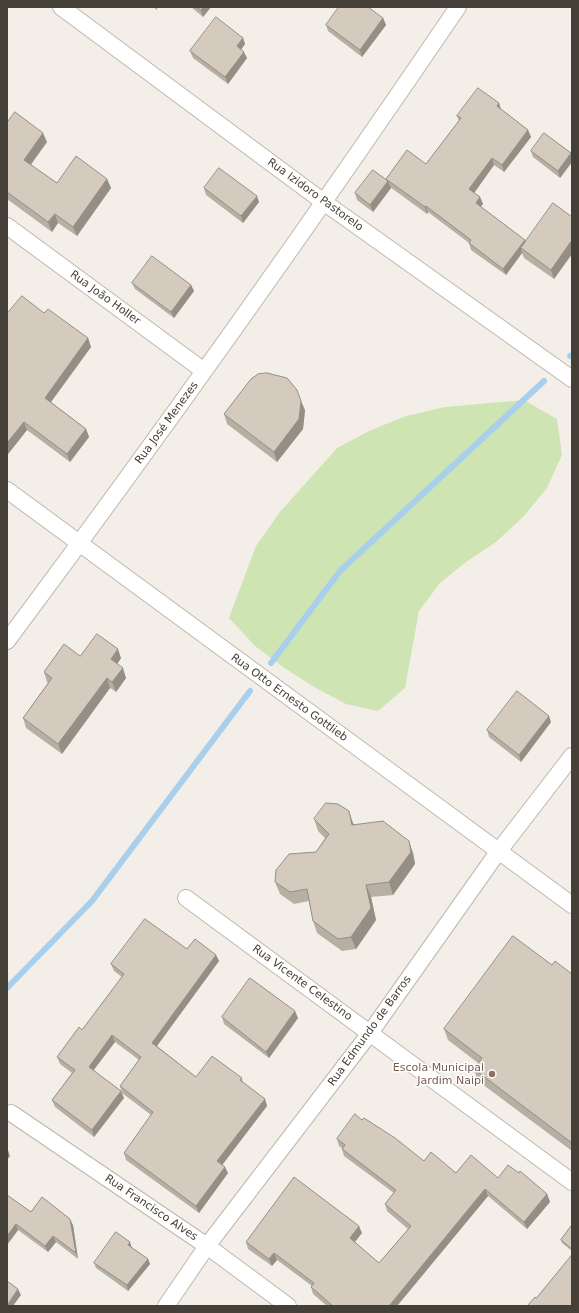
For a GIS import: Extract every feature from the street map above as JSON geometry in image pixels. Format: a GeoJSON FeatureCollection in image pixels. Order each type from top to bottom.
{"type":"FeatureCollection","features":[{"type":"Feature","properties":{"kind":"street","name":"Rua Izidoro Pastorelo"},"geometry":{"type":"LineString","coordinates":[[61,7],[325,203],[572,379]]}},
{"type":"Feature","properties":{"kind":"street","name":"Rua José Menezes"},"geometry":{"type":"LineString","coordinates":[[7,641],[80,544],[325,203],[458,7]]}},
{"type":"Feature","properties":{"kind":"street","name":"Rua João Holler"},"geometry":{"type":"LineString","coordinates":[[7,226],[204,371]]}},
{"type":"Feature","properties":{"kind":"street","name":"Rua Otto Ernesto Gottlieb"},"geometry":{"type":"LineString","coordinates":[[7,490],[572,905]]}},
{"type":"Feature","properties":{"kind":"street","name":"Rua Edmundo de Barros"},"geometry":{"type":"LineString","coordinates":[[166,1306],[207,1246],[370,1033],[498,852],[572,756]]}},
{"type":"Feature","properties":{"kind":"street","name":"Rua Vicente Celestino"},"geometry":{"type":"LineString","coordinates":[[186,898],[572,1182]]}},
{"type":"Feature","properties":{"kind":"street","name":"Rua Francisco Alves"},"geometry":{"type":"LineString","coordinates":[[11,1113],[207,1246],[288,1306]]}},
{"type":"Feature","properties":{"kind":"green space"},"geometry":{"type":"Polygon","coordinates":[[[524,400],[557,419],[562,455],[547,488],[524,516],[496,542],[466,562],[440,583],[419,611],[405,688],[378,711],[346,704],[314,687],[283,667],[255,646],[229,618],[256,546],[280,512],[337,448],[369,431],[406,416],[445,407],[524,400]]]}},
{"type":"Feature","properties":{"kind":"building"},"geometry":{"type":"Polygon","coordinates":[[[339,7],[368,7],[383,18],[360,50],[326,25],[339,7]]]}},
{"type":"Feature","properties":{"kind":"building"},"geometry":{"type":"Polygon","coordinates":[[[216,17],[243,38],[237,46],[244,52],[225,77],[190,51],[216,17]]]}},
{"type":"Feature","properties":{"kind":"building"},"geometry":{"type":"Polygon","coordinates":[[[478,88],[499,103],[497,106],[528,130],[502,165],[492,158],[469,189],[480,197],[476,203],[525,240],[503,269],[469,243],[471,240],[426,206],[425,207],[386,179],[407,150],[426,164],[461,118],[457,116],[478,88]]]}},
{"type":"Feature","properties":{"kind":"building"},"geometry":{"type":"Polygon","coordinates":[[[15,112],[43,133],[24,160],[57,183],[76,156],[107,179],[73,227],[55,214],[48,222],[7,192],[7,123],[15,112]]]}},
{"type":"Feature","properties":{"kind":"building"},"geometry":{"type":"Polygon","coordinates":[[[544,133],[571,153],[558,171],[531,151],[544,133]]]}},
{"type":"Feature","properties":{"kind":"building"},"geometry":{"type":"Polygon","coordinates":[[[219,168],[257,196],[241,216],[204,188],[219,168]]]}},
{"type":"Feature","properties":{"kind":"building"},"geometry":{"type":"Polygon","coordinates":[[[373,170],[388,181],[370,205],[355,193],[373,170]]]}},
{"type":"Feature","properties":{"kind":"building"},"geometry":{"type":"Polygon","coordinates":[[[553,203],[572,217],[572,240],[551,270],[521,248],[553,203]]]}},
{"type":"Feature","properties":{"kind":"building"},"geometry":{"type":"Polygon","coordinates":[[[152,256],[191,285],[171,312],[132,283],[152,256]]]}},
{"type":"Feature","properties":{"kind":"building"},"geometry":{"type":"Polygon","coordinates":[[[22,296],[44,313],[48,309],[88,338],[45,398],[86,429],[67,454],[24,422],[7,443],[7,314],[22,296]]]}},
{"type":"Feature","properties":{"kind":"building"},"geometry":{"type":"Polygon","coordinates":[[[267,373],[287,378],[297,390],[301,401],[299,419],[274,452],[224,414],[251,379],[258,374],[267,373]]]}},
{"type":"Feature","properties":{"kind":"building"},"geometry":{"type":"Polygon","coordinates":[[[97,634],[118,649],[111,659],[123,668],[112,682],[107,678],[58,744],[23,718],[52,678],[44,672],[64,644],[80,656],[97,634]]]}},
{"type":"Feature","properties":{"kind":"building"},"geometry":{"type":"Polygon","coordinates":[[[517,691],[549,716],[519,755],[487,730],[517,691]]]}},
{"type":"Feature","properties":{"kind":"building"},"geometry":{"type":"Polygon","coordinates":[[[326,803],[338,804],[349,811],[352,825],[383,821],[409,841],[411,852],[389,882],[366,885],[371,908],[351,937],[338,939],[313,921],[307,889],[290,892],[275,882],[276,870],[289,854],[316,852],[329,834],[314,819],[326,803]]]}},
{"type":"Feature","properties":{"kind":"building"},"geometry":{"type":"Polygon","coordinates":[[[145,919],[187,949],[195,939],[216,955],[152,1043],[196,1077],[212,1056],[242,1078],[240,1080],[265,1099],[217,1161],[225,1167],[196,1206],[124,1153],[153,1112],[120,1086],[141,1057],[112,1035],[89,1067],[121,1091],[92,1130],[52,1100],[75,1070],[57,1057],[79,1027],[82,1030],[124,974],[111,964],[145,919]]]}},
{"type":"Feature","properties":{"kind":"building"},"geometry":{"type":"Polygon","coordinates":[[[513,936],[552,965],[555,961],[572,974],[572,1143],[474,1069],[482,1058],[444,1029],[513,936]]]}},
{"type":"Feature","properties":{"kind":"building"},"geometry":{"type":"Polygon","coordinates":[[[250,978],[295,1011],[266,1052],[222,1017],[250,978]]]}},
{"type":"Feature","properties":{"kind":"building"},"geometry":{"type":"Polygon","coordinates":[[[355,1114],[362,1120],[364,1118],[395,1138],[424,1161],[431,1152],[456,1173],[471,1155],[498,1178],[508,1165],[519,1173],[520,1171],[547,1194],[524,1222],[485,1189],[389,1306],[333,1306],[311,1287],[314,1283],[274,1253],[269,1259],[246,1242],[294,1177],[359,1226],[350,1238],[379,1263],[411,1226],[385,1204],[396,1190],[342,1149],[345,1145],[337,1139],[355,1114]]]}},
{"type":"Feature","properties":{"kind":"building"},"geometry":{"type":"Polygon","coordinates":[[[7,1195],[31,1212],[42,1197],[70,1219],[76,1253],[53,1236],[45,1246],[16,1224],[7,1236],[7,1195]]]}},
{"type":"Feature","properties":{"kind":"building"},"geometry":{"type":"Polygon","coordinates":[[[572,1225],[572,1249],[561,1240],[572,1225]]]}},
{"type":"Feature","properties":{"kind":"building"},"geometry":{"type":"Polygon","coordinates":[[[116,1232],[130,1242],[128,1245],[148,1259],[127,1285],[94,1263],[116,1232]]]}},
{"type":"Feature","properties":{"kind":"building"},"geometry":{"type":"Polygon","coordinates":[[[572,1255],[572,1306],[527,1306],[535,1297],[536,1298],[572,1255]]]}},
{"type":"Feature","properties":{"kind":"building"},"geometry":{"type":"Polygon","coordinates":[[[7,1281],[18,1289],[8,1304],[10,1306],[7,1306],[7,1281]]]}},
{"type":"Feature","properties":{"kind":"waterway"},"geometry":{"type":"LineString","coordinates":[[271,663],[340,571],[544,381]]}},
{"type":"Feature","properties":{"kind":"waterway"},"geometry":{"type":"LineString","coordinates":[[7,988],[92,901],[250,691]]}},
{"type":"Feature","properties":{"kind":"place","name":"Escola Municipal Jardim Naipi"},"geometry":{"type":"Point","coordinates":[492,1074]}}]}
